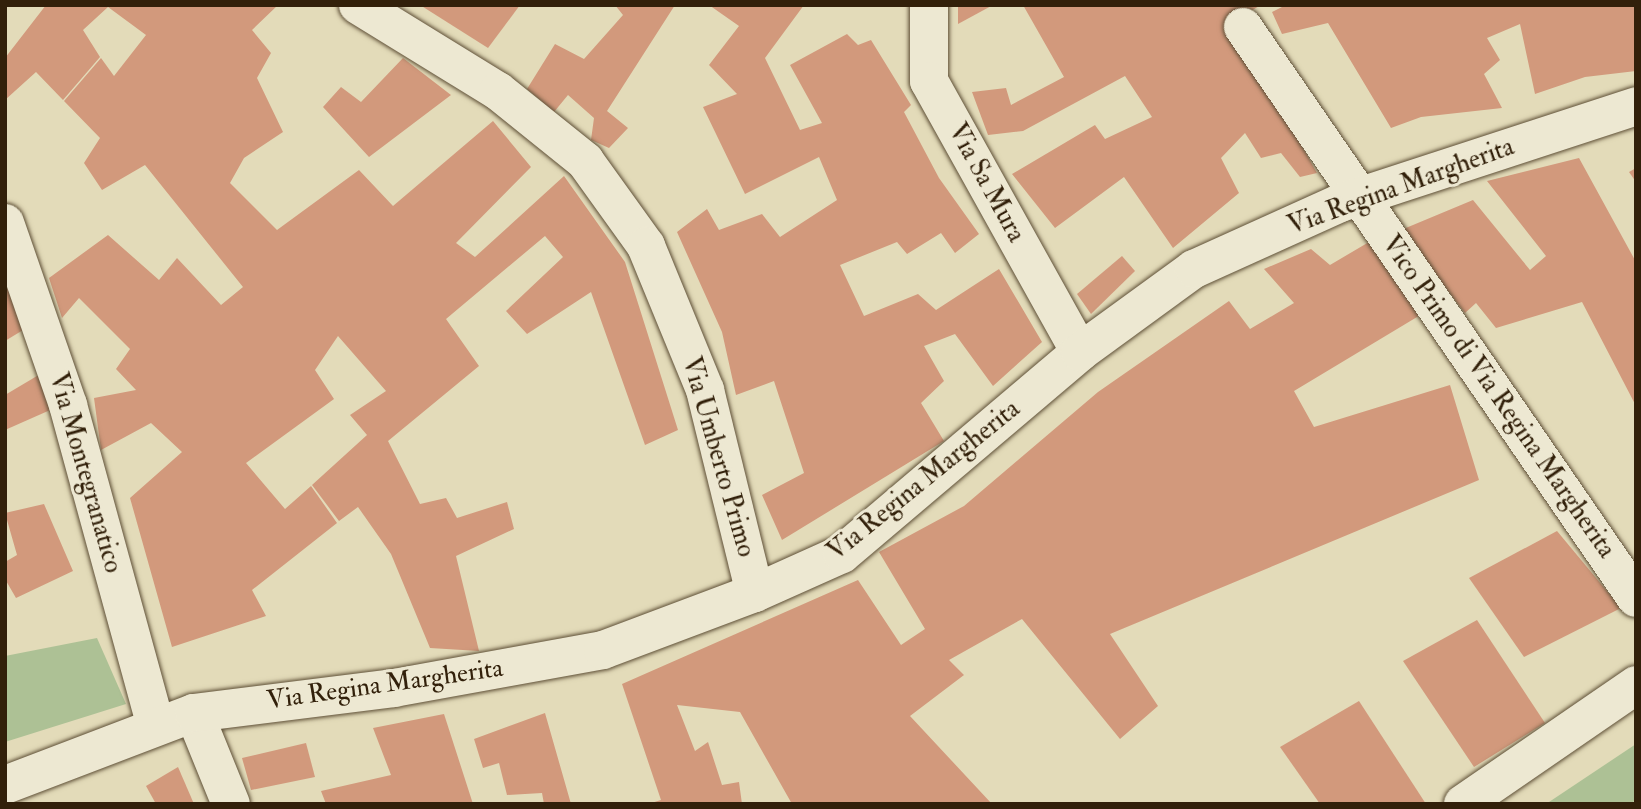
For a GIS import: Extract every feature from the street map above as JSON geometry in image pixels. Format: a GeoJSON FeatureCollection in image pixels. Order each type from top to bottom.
{"type":"FeatureCollection","features":[{"type":"Feature","properties":{"kind":"street","name":"Via Umberto Primo"},"geometry":{"type":"LineString","coordinates":[[358,5],[498,91],[585,161],[646,246],[705,390],[755,593]]}},
{"type":"Feature","properties":{"kind":"street","name":"Via Sa Mura"},"geometry":{"type":"LineString","coordinates":[[929,5],[929,81],[1080,352]]}},
{"type":"Feature","properties":{"kind":"street","name":"Vico Primo di Via Regina Margherita"},"geometry":{"type":"LineString","coordinates":[[1243,27],[1636,598]]}},
{"type":"Feature","properties":{"kind":"street","name":"Via Regina Margherita"},"geometry":{"type":"LineString","coordinates":[[5,785],[194,713],[394,688],[603,650],[755,593],[842,554],[1080,352],[1194,269],[1359,196],[1636,106]]}},
{"type":"Feature","properties":{"kind":"street","name":"Via Montegranatico"},"geometry":{"type":"LineString","coordinates":[[5,223],[68,405],[156,726]]}},
{"type":"Feature","properties":{"kind":"street"},"geometry":{"type":"LineString","coordinates":[[1463,804],[1636,685]]}},
{"type":"Feature","properties":{"kind":"street"},"geometry":{"type":"LineString","coordinates":[[194,713],[231,804]]}},
{"type":"Feature","properties":{"kind":"green space"},"geometry":{"type":"Polygon","coordinates":[[[97,638],[126,704],[5,742],[5,656],[97,638]]]}},
{"type":"Feature","properties":{"kind":"green space"},"geometry":{"type":"Polygon","coordinates":[[[1636,744],[1636,800],[1630,804],[1546,804],[1636,744]]]}},
{"type":"Feature","properties":{"kind":"building"},"geometry":{"type":"Polygon","coordinates":[[[46,5],[278,5],[252,30],[271,53],[257,78],[283,132],[244,158],[230,183],[277,230],[359,170],[393,206],[493,121],[531,167],[456,243],[475,257],[564,176],[625,262],[678,430],[645,445],[591,292],[527,334],[506,311],[563,257],[545,236],[446,319],[479,366],[388,441],[420,504],[446,498],[457,518],[507,502],[514,529],[456,556],[479,651],[430,648],[391,554],[358,507],[339,521],[312,485],[367,435],[350,415],[386,391],[338,336],[315,370],[334,399],[246,463],[285,509],[311,486],[337,523],[252,590],[266,616],[172,647],[130,498],[182,452],[151,423],[101,450],[94,398],[136,390],[116,369],[130,349],[79,298],[62,318],[49,278],[108,235],[159,280],[177,258],[221,305],[243,287],[145,165],[102,190],[84,163],[100,138],[64,101],[101,58],[114,76],[146,35],[108,7],[83,30],[100,57],[63,100],[36,72],[5,100],[5,58],[46,5]]]}},
{"type":"Feature","properties":{"kind":"building"},"geometry":{"type":"Polygon","coordinates":[[[420,5],[520,5],[488,48],[420,5]]]}},
{"type":"Feature","properties":{"kind":"building"},"geometry":{"type":"Polygon","coordinates":[[[615,5],[675,5],[607,111],[628,128],[609,148],[591,140],[594,118],[568,95],[554,112],[527,89],[555,44],[584,59],[623,15],[615,5]]]}},
{"type":"Feature","properties":{"kind":"building"},"geometry":{"type":"Polygon","coordinates":[[[709,5],[804,5],[765,58],[800,130],[822,123],[790,65],[847,34],[858,45],[871,40],[911,105],[904,112],[939,178],[979,234],[955,253],[941,233],[907,254],[897,242],[840,265],[864,316],[918,294],[936,310],[999,269],[1042,342],[993,386],[955,334],[924,346],[944,381],[921,403],[944,441],[782,540],[762,495],[804,473],[774,381],[736,395],[722,332],[677,232],[707,209],[719,230],[762,214],[780,237],[837,200],[819,157],[745,194],[703,107],[737,94],[709,65],[739,26],[709,5]]]}},
{"type":"Feature","properties":{"kind":"building"},"geometry":{"type":"Polygon","coordinates":[[[958,5],[993,5],[958,24],[958,5]]]}},
{"type":"Feature","properties":{"kind":"building"},"geometry":{"type":"Polygon","coordinates":[[[1023,5],[1261,5],[1232,22],[1317,173],[1300,177],[1281,153],[1261,158],[1245,133],[1221,158],[1239,193],[1173,248],[1124,177],[1055,228],[1012,174],[1095,125],[1105,139],[1152,117],[1125,76],[1023,131],[988,135],[972,92],[1006,88],[1011,105],[1064,77],[1023,5]]]}},
{"type":"Feature","properties":{"kind":"building"},"geometry":{"type":"Polygon","coordinates":[[[1286,5],[1636,5],[1636,71],[1585,77],[1535,94],[1520,24],[1487,38],[1500,60],[1484,74],[1502,108],[1421,117],[1391,128],[1328,23],[1282,34],[1272,12],[1286,5]]]}},
{"type":"Feature","properties":{"kind":"building"},"geometry":{"type":"Polygon","coordinates":[[[403,58],[451,95],[369,157],[323,107],[341,87],[361,102],[403,58]]]}},
{"type":"Feature","properties":{"kind":"building"},"geometry":{"type":"Polygon","coordinates":[[[1579,158],[1636,262],[1636,406],[1582,302],[1496,328],[1476,303],[1465,313],[1401,230],[1473,200],[1530,270],[1546,256],[1487,181],[1579,158]]]}},
{"type":"Feature","properties":{"kind":"building"},"geometry":{"type":"Polygon","coordinates":[[[1636,168],[1636,182],[1629,172],[1636,168]]]}},
{"type":"Feature","properties":{"kind":"building"},"geometry":{"type":"Polygon","coordinates":[[[1369,242],[1427,311],[1294,391],[1314,427],[1450,385],[1479,480],[1110,634],[1158,706],[1120,739],[1022,619],[949,660],[964,675],[910,716],[992,804],[792,804],[740,712],[677,705],[695,751],[708,742],[722,785],[739,782],[742,804],[648,804],[661,800],[622,684],[858,580],[901,645],[925,629],[879,552],[964,506],[1098,392],[1229,301],[1250,329],[1294,303],[1264,269],[1311,249],[1330,265],[1369,242]]]}},
{"type":"Feature","properties":{"kind":"building"},"geometry":{"type":"Polygon","coordinates":[[[1122,256],[1135,271],[1091,314],[1077,294],[1122,256]]]}},
{"type":"Feature","properties":{"kind":"building"},"geometry":{"type":"Polygon","coordinates":[[[5,272],[28,327],[5,341],[5,272]]]}},
{"type":"Feature","properties":{"kind":"building"},"geometry":{"type":"Polygon","coordinates":[[[42,373],[57,407],[5,430],[5,395],[42,373]]]}},
{"type":"Feature","properties":{"kind":"building"},"geometry":{"type":"Polygon","coordinates":[[[44,504],[73,571],[16,598],[5,579],[5,562],[17,555],[5,513],[44,504]]]}},
{"type":"Feature","properties":{"kind":"building"},"geometry":{"type":"Polygon","coordinates":[[[1557,531],[1621,608],[1524,657],[1469,578],[1557,531]]]}},
{"type":"Feature","properties":{"kind":"building"},"geometry":{"type":"Polygon","coordinates":[[[1477,620],[1545,723],[1474,767],[1403,661],[1477,620]]]}},
{"type":"Feature","properties":{"kind":"building"},"geometry":{"type":"Polygon","coordinates":[[[1359,701],[1426,804],[1320,804],[1280,747],[1359,701]]]}},
{"type":"Feature","properties":{"kind":"building"},"geometry":{"type":"Polygon","coordinates":[[[545,713],[571,804],[544,804],[542,793],[507,795],[499,763],[483,768],[474,739],[545,713]]]}},
{"type":"Feature","properties":{"kind":"building"},"geometry":{"type":"Polygon","coordinates":[[[444,714],[473,804],[326,804],[321,791],[391,775],[373,728],[444,714]]]}},
{"type":"Feature","properties":{"kind":"building"},"geometry":{"type":"Polygon","coordinates":[[[306,743],[315,777],[251,790],[242,758],[306,743]]]}},
{"type":"Feature","properties":{"kind":"building"},"geometry":{"type":"Polygon","coordinates":[[[178,767],[194,804],[156,804],[146,786],[178,767]]]}}]}
